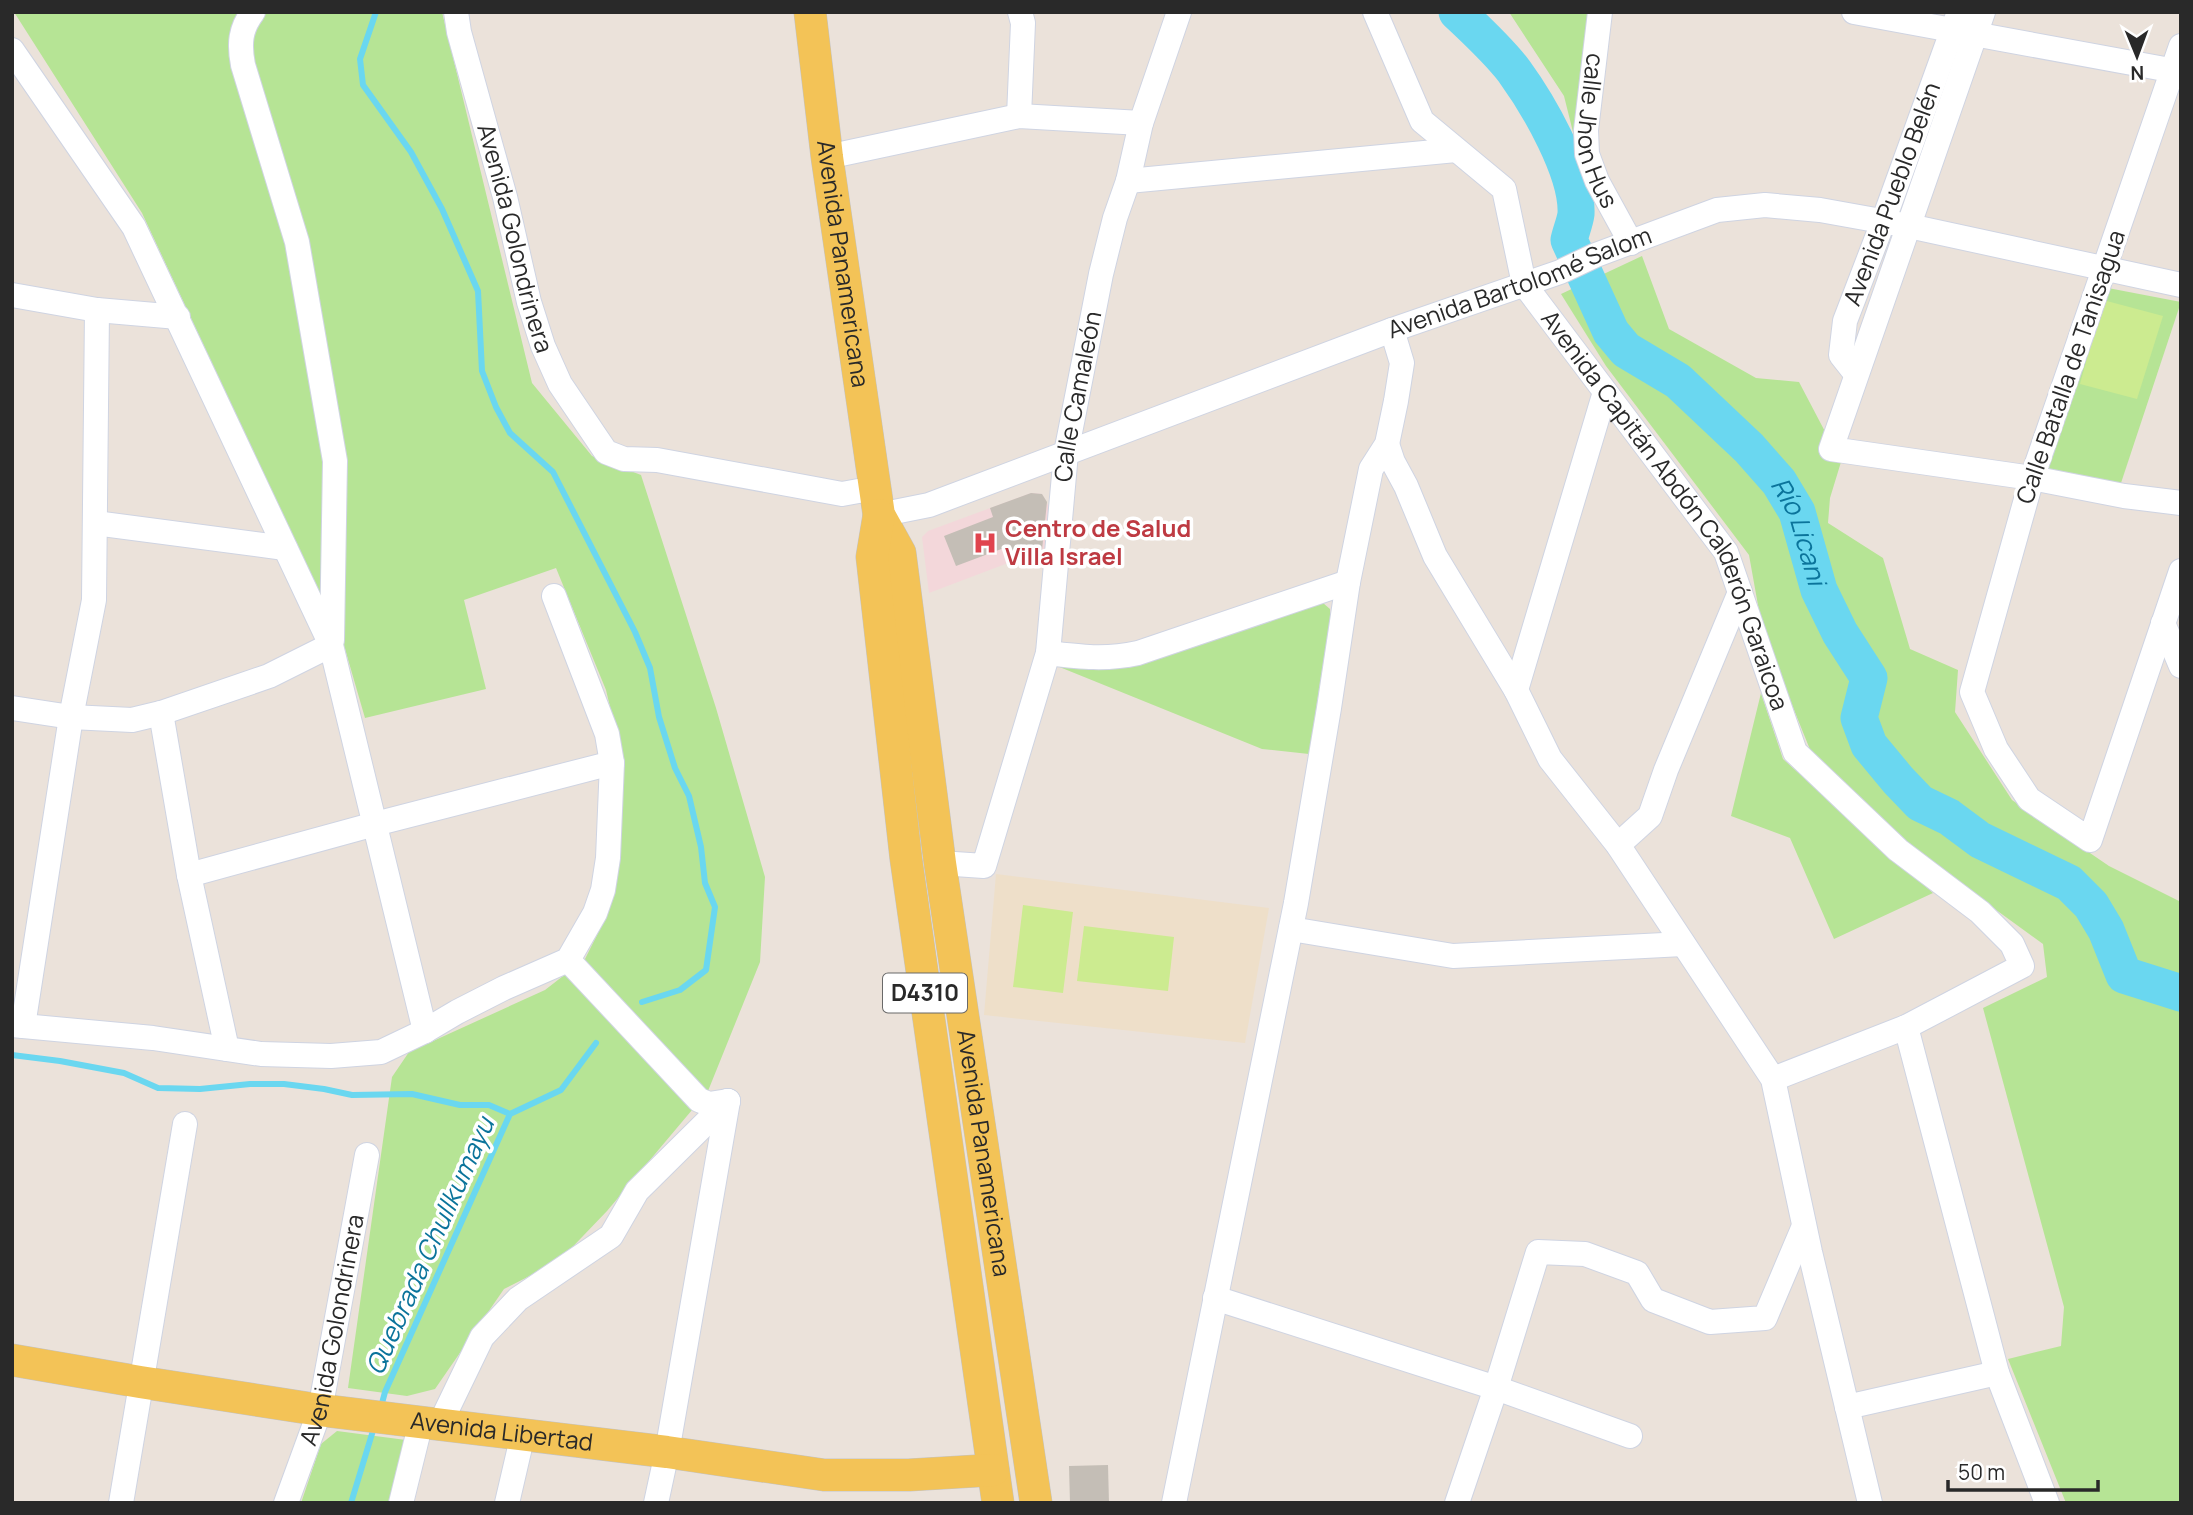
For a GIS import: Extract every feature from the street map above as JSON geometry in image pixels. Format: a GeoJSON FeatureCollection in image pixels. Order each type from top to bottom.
{"type":"FeatureCollection","features":[{"type":"Feature","properties":{"kind":"main road","name":"Avenida Panamericana"},"geometry":{"type":"LineString","coordinates":[[810,12],[827,157],[877,501],[872,557],[906,859],[998,1503]]}},
{"type":"Feature","properties":{"kind":"main road","name":"Avenida Panamericana"},"geometry":{"type":"LineString","coordinates":[[877,501],[900,553],[940,863],[1036,1503]]}},
{"type":"Feature","properties":{"kind":"main road","name":"Avenida Libertad"},"geometry":{"type":"LineString","coordinates":[[12,1360],[332,1411],[667,1452],[824,1475],[909,1475],[992,1466],[1029,1454]]}},
{"type":"Feature","properties":{"kind":"street"},"geometry":{"type":"LineString","coordinates":[[253,12],[241,35],[240,50],[297,242],[335,461],[331,645]]}},
{"type":"Feature","properties":{"kind":"street","name":"Avenida Golondrinera"},"geometry":{"type":"LineString","coordinates":[[456,12],[458,32],[505,197],[529,302],[543,346],[560,384],[606,452]]}},
{"type":"Feature","properties":{"kind":"street"},"geometry":{"type":"LineString","coordinates":[[1019,116],[1023,23],[1020,12]]}},
{"type":"Feature","properties":{"kind":"street","name":"Calle Camaleón"},"geometry":{"type":"LineString","coordinates":[[940,863],[984,866],[1048,653],[1066,453],[1101,274],[1128,181],[1141,123],[1179,12]]}},
{"type":"Feature","properties":{"kind":"street","name":"Avenida Capitán Abdón Calderón Garaicoa"},"geometry":{"type":"LineString","coordinates":[[1375,12],[1422,121],[1504,189],[1524,284],[1726,552],[1795,752],[1898,850],[1980,912],[2011,944],[2022,965],[1906,1027]]}},
{"type":"Feature","properties":{"kind":"street","name":"calle Jhon Hus"},"geometry":{"type":"LineString","coordinates":[[1600,12],[1586,130],[1587,154],[1597,181],[1631,243]]}},
{"type":"Feature","properties":{"kind":"street"},"geometry":{"type":"LineString","coordinates":[[1854,12],[1967,22],[2176,71]]}},
{"type":"Feature","properties":{"kind":"street","name":"Avenida Pueblo Belén"},"geometry":{"type":"LineString","coordinates":[[1856,374],[1841,355],[1845,321],[1967,22]]}},
{"type":"Feature","properties":{"kind":"street","name":"Avenida Pueblo Belén"},"geometry":{"type":"LineString","coordinates":[[1967,22],[1909,226],[1831,449],[2032,478]]}},
{"type":"Feature","properties":{"kind":"street","name":"Calle Batalla de Tanisagua"},"geometry":{"type":"LineString","coordinates":[[2163,623],[2090,840],[2029,799],[1996,749],[1972,692],[2032,478],[2176,71],[2181,46]]}},
{"type":"Feature","properties":{"kind":"street"},"geometry":{"type":"LineString","coordinates":[[12,50],[134,227],[331,645],[425,1031]]}},
{"type":"Feature","properties":{"kind":"street"},"geometry":{"type":"LineString","coordinates":[[827,157],[1019,116],[1141,123]]}},
{"type":"Feature","properties":{"kind":"street"},"geometry":{"type":"LineString","coordinates":[[1128,181],[1456,150]]}},
{"type":"Feature","properties":{"kind":"street","name":"Avenida Bartolomé Salom"},"geometry":{"type":"LineString","coordinates":[[606,452],[624,459],[657,460],[877,501],[929,505],[1392,330],[1560,272],[1596,255],[1717,210],[1765,205],[1820,210],[1909,226],[2181,285]]}},
{"type":"Feature","properties":{"kind":"street"},"geometry":{"type":"LineString","coordinates":[[12,295],[97,310],[178,317]]}},
{"type":"Feature","properties":{"kind":"street"},"geometry":{"type":"LineString","coordinates":[[97,310],[94,600],[18,1026],[153,1038],[261,1054],[331,1056],[381,1052],[480,1000],[568,960],[596,913],[603,890],[608,858],[612,763],[607,734],[554,596]]}},
{"type":"Feature","properties":{"kind":"street"},"geometry":{"type":"LineString","coordinates":[[1174,1503],[1291,929],[1348,582],[1370,469],[1387,444],[1402,363],[1392,330]]}},
{"type":"Feature","properties":{"kind":"street"},"geometry":{"type":"LineString","coordinates":[[1516,690],[1605,392]]}},
{"type":"Feature","properties":{"kind":"street"},"geometry":{"type":"LineString","coordinates":[[1387,444],[1435,556],[1516,690],[1550,759],[1618,845],[1773,1079],[1804,1226],[1870,1503]]}},
{"type":"Feature","properties":{"kind":"street"},"geometry":{"type":"LineString","coordinates":[[2032,478],[2124,496],[2181,503]]}},
{"type":"Feature","properties":{"kind":"street"},"geometry":{"type":"LineString","coordinates":[[95,523],[285,548]]}},
{"type":"Feature","properties":{"kind":"street"},"geometry":{"type":"LineString","coordinates":[[2181,572],[2163,623],[2181,666]]}},
{"type":"Feature","properties":{"kind":"street"},"geometry":{"type":"LineString","coordinates":[[1048,653],[1114,659],[1348,582]]}},
{"type":"Feature","properties":{"kind":"street"},"geometry":{"type":"LineString","coordinates":[[1618,845],[1650,816],[1666,770],[1740,592]]}},
{"type":"Feature","properties":{"kind":"street"},"geometry":{"type":"LineString","coordinates":[[12,708],[71,717],[132,720],[161,713],[269,676],[331,645]]}},
{"type":"Feature","properties":{"kind":"street"},"geometry":{"type":"LineString","coordinates":[[161,713],[189,875],[227,1049]]}},
{"type":"Feature","properties":{"kind":"street"},"geometry":{"type":"LineString","coordinates":[[189,875],[612,763]]}},
{"type":"Feature","properties":{"kind":"street"},"geometry":{"type":"LineString","coordinates":[[1291,929],[1453,956],[1684,944]]}},
{"type":"Feature","properties":{"kind":"street"},"geometry":{"type":"LineString","coordinates":[[568,960],[699,1100],[709,1104],[728,1101]]}},
{"type":"Feature","properties":{"kind":"street"},"geometry":{"type":"LineString","coordinates":[[1773,1079],[1906,1027],[1997,1373],[2047,1503]]}},
{"type":"Feature","properties":{"kind":"street"},"geometry":{"type":"LineString","coordinates":[[401,1503],[419,1422],[482,1337],[518,1299],[611,1236],[637,1191],[728,1101]]}},
{"type":"Feature","properties":{"kind":"street"},"geometry":{"type":"LineString","coordinates":[[656,1503],[728,1101]]}},
{"type":"Feature","properties":{"kind":"street"},"geometry":{"type":"LineString","coordinates":[[121,1503],[185,1124]]}},
{"type":"Feature","properties":{"kind":"street","name":"Avenida Golondrinera"},"geometry":{"type":"LineString","coordinates":[[286,1503],[332,1411],[367,1154]]}},
{"type":"Feature","properties":{"kind":"street"},"geometry":{"type":"LineString","coordinates":[[1457,1503],[1538,1252],[1585,1254],[1637,1273],[1653,1300],[1710,1322],[1765,1318],[1804,1226]]}},
{"type":"Feature","properties":{"kind":"street"},"geometry":{"type":"LineString","coordinates":[[1215,1298],[1496,1388],[1630,1436]]}},
{"type":"Feature","properties":{"kind":"street"},"geometry":{"type":"LineString","coordinates":[[1847,1407],[1997,1373]]}},
{"type":"Feature","properties":{"kind":"street"},"geometry":{"type":"LineString","coordinates":[[507,1503],[523,1434]]}},
{"type":"Feature","properties":{"kind":"shaded area","name":"Centro de Salud Villa Israel"},"geometry":{"type":"Polygon","coordinates":[[[1031,493],[1042,494],[1051,511],[1045,549],[929,593],[922,537],[928,531],[1031,493]]]}},
{"type":"Feature","properties":{"kind":"shaded area"},"geometry":{"type":"Polygon","coordinates":[[[996,874],[1269,908],[1245,1043],[984,1015],[996,874]]]}},
{"type":"Feature","properties":{"kind":"green space"},"geometry":{"type":"Polygon","coordinates":[[[14,12],[442,12],[532,383],[592,456],[641,475],[716,708],[765,877],[760,962],[708,1091],[607,1211],[559,1261],[504,1289],[435,1389],[407,1396],[348,1388],[392,1077],[409,1052],[545,990],[585,959],[597,935],[615,876],[622,758],[606,690],[556,568],[464,600],[486,689],[365,718],[345,649],[142,213],[14,12]]]}},
{"type":"Feature","properties":{"kind":"green space"},"geometry":{"type":"Polygon","coordinates":[[[1509,12],[1590,12],[1575,140],[1564,96],[1509,12]]]}},
{"type":"Feature","properties":{"kind":"green space"},"geometry":{"type":"Polygon","coordinates":[[[1642,256],[1669,329],[1756,378],[1799,382],[1841,462],[1830,498],[1828,523],[1883,558],[1910,649],[1958,670],[1955,712],[2012,800],[2109,866],[2181,902],[2181,1503],[2066,1503],[2008,1359],[2061,1346],[2064,1307],[1983,1008],[2047,977],[2043,944],[1915,851],[1811,752],[1763,633],[1749,555],[1606,366],[1561,294],[1642,256]]]}},
{"type":"Feature","properties":{"kind":"green space"},"geometry":{"type":"Polygon","coordinates":[[[2108,288],[2181,302],[2121,483],[2046,468],[2108,288]]]}},
{"type":"Feature","properties":{"kind":"green space"},"geometry":{"type":"Polygon","coordinates":[[[2103,300],[2163,316],[2137,399],[2080,384],[2103,300]]]}},
{"type":"Feature","properties":{"kind":"green space"},"geometry":{"type":"Polygon","coordinates":[[[1323,603],[1330,609],[1330,619],[1309,754],[1262,749],[1057,666],[1128,668],[1323,603]]]}},
{"type":"Feature","properties":{"kind":"green space"},"geometry":{"type":"Polygon","coordinates":[[[1761,693],[1783,759],[1933,893],[1834,939],[1790,838],[1731,816],[1761,693]]]}},
{"type":"Feature","properties":{"kind":"green space"},"geometry":{"type":"Polygon","coordinates":[[[1023,905],[1073,912],[1063,993],[1013,987],[1023,905]]]}},
{"type":"Feature","properties":{"kind":"green space"},"geometry":{"type":"Polygon","coordinates":[[[1084,926],[1174,937],[1168,991],[1077,981],[1084,926]]]}},
{"type":"Feature","properties":{"kind":"green space"},"geometry":{"type":"Polygon","coordinates":[[[337,1431],[406,1440],[392,1503],[301,1503],[321,1444],[337,1431]]]}},
{"type":"Feature","properties":{"kind":"building"},"geometry":{"type":"Polygon","coordinates":[[[1031,493],[1042,494],[1047,502],[1042,550],[1009,563],[1004,548],[956,566],[944,536],[993,517],[990,508],[1031,493]]]}},
{"type":"Feature","properties":{"kind":"building"},"geometry":{"type":"Polygon","coordinates":[[[1108,1465],[1109,1503],[1070,1503],[1069,1466],[1108,1465]]]}},
{"type":"Feature","properties":{"kind":"waterway","name":"Quebrada Chullkumayu"},"geometry":{"type":"LineString","coordinates":[[376,12],[360,59],[363,85],[411,152],[442,209],[478,291],[482,371],[496,407],[510,433],[553,472],[635,632],[650,668],[659,717],[675,768],[689,796],[701,847],[705,883],[715,907],[706,970],[680,990],[642,1002]]}},
{"type":"Feature","properties":{"kind":"waterway","name":"Río Licani"},"geometry":{"type":"LineString","coordinates":[[1457,12],[1514,71],[1555,139],[1575,197],[1576,214],[1569,240],[1611,332],[1626,350],[1678,381],[1749,448],[1779,482],[1797,512],[1819,590],[1840,633],[1869,678],[1859,718],[1869,745],[1920,803],[1949,817],[1980,840],[2069,883],[2091,905],[2106,930],[2124,975],[2181,993]]}},
{"type":"Feature","properties":{"kind":"waterway","name":"Quebrada Chullkumayu"},"geometry":{"type":"LineString","coordinates":[[381,1407],[385,1392],[510,1114],[561,1090],[596,1043]]}},
{"type":"Feature","properties":{"kind":"waterway"},"geometry":{"type":"LineString","coordinates":[[12,1055],[124,1073],[158,1088],[200,1089],[284,1084],[352,1095],[412,1094],[460,1105],[489,1105],[510,1114]]}},
{"type":"Feature","properties":{"kind":"waterway","name":"Quebrada Chullkumayu"},"geometry":{"type":"LineString","coordinates":[[351,1503],[375,1424]]}},
{"type":"Feature","properties":{"kind":"place","name":"Centro de Salud Villa Israel"},"geometry":{"type":"Point","coordinates":[985,543]}}]}
